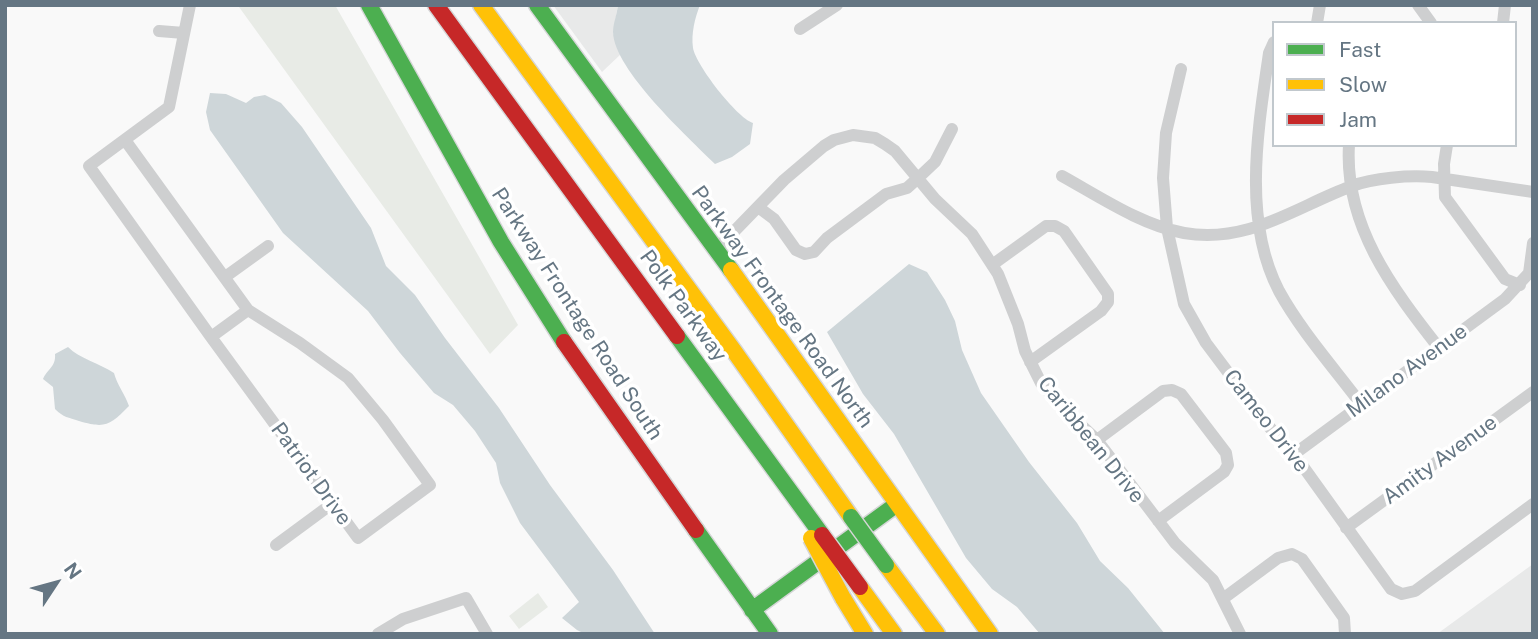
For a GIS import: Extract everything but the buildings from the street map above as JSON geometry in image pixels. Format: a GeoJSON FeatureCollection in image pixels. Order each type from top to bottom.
{"type":"FeatureCollection","features":[{"type":"Feature","properties":{"kind":"main road","name":"Parkway Frontage Road South"},"geometry":{"type":"LineString","coordinates":[[369,5],[501,242],[575,359],[770,634]]}},
{"type":"Feature","properties":{"kind":"main road","name":"Polk Parkway"},"geometry":{"type":"LineString","coordinates":[[436,5],[774,466],[817,537],[860,587],[894,634]]}},
{"type":"Feature","properties":{"kind":"main road","name":"Polk Parkway"},"geometry":{"type":"LineString","coordinates":[[481,5],[937,634]]}},
{"type":"Feature","properties":{"kind":"main road"},"geometry":{"type":"LineString","coordinates":[[497,5],[565,121]]}},
{"type":"Feature","properties":{"kind":"main road","name":"Parkway Frontage Road North"},"geometry":{"type":"LineString","coordinates":[[537,5],[990,634]]}},
{"type":"Feature","properties":{"kind":"main road"},"geometry":{"type":"LineString","coordinates":[[752,610],[897,504]]}},
{"type":"Feature","properties":{"kind":"main road"},"geometry":{"type":"LineString","coordinates":[[817,537],[842,598],[865,634]]}},
{"type":"Feature","properties":{"kind":"street","name":"Patriot Drive"},"geometry":{"type":"LineString","coordinates":[[125,140],[248,310],[348,378],[383,420],[430,485],[358,538],[89,166],[169,107],[190,5]]}},
{"type":"Feature","properties":{"kind":"street"},"geometry":{"type":"LineString","coordinates":[[800,29],[837,5]]}},
{"type":"Feature","properties":{"kind":"street"},"geometry":{"type":"LineString","coordinates":[[1418,5],[1430,21]]}},
{"type":"Feature","properties":{"kind":"street"},"geometry":{"type":"LineString","coordinates":[[159,31],[184,33]]}},
{"type":"Feature","properties":{"kind":"street"},"geometry":{"type":"LineString","coordinates":[[1272,46],[1255,168],[1261,244],[1281,293],[1361,404]]}},
{"type":"Feature","properties":{"kind":"street","name":"Cameo Drive"},"geometry":{"type":"LineString","coordinates":[[1181,69],[1168,122],[1164,153],[1164,205],[1179,288],[1192,321],[1249,402],[1293,455],[1391,589],[1395,593],[1408,594],[1533,505]]}},
{"type":"Feature","properties":{"kind":"street"},"geometry":{"type":"LineString","coordinates":[[758,207],[774,219],[796,250],[808,254],[817,250],[827,238],[886,194],[906,188],[917,179],[935,162],[953,129]]}},
{"type":"Feature","properties":{"kind":"street","name":"Caribbean Drive"},"geometry":{"type":"LineString","coordinates":[[716,250],[784,180],[834,140],[853,135],[875,138],[895,151],[917,179],[972,234],[992,265],[1007,295],[1030,362],[1051,395],[1097,440],[1175,543],[1213,580],[1240,634]]}},
{"type":"Feature","properties":{"kind":"street"},"geometry":{"type":"LineString","coordinates":[[1349,147],[1353,201],[1369,246],[1390,282],[1439,348]]}},
{"type":"Feature","properties":{"kind":"street"},"geometry":{"type":"LineString","coordinates":[[1447,147],[1443,180],[1445,197],[1505,279],[1526,284],[1533,243]]}},
{"type":"Feature","properties":{"kind":"street"},"geometry":{"type":"LineString","coordinates":[[1062,177],[1136,216],[1184,233],[1209,235],[1261,227],[1353,185],[1416,176],[1533,192]]}},
{"type":"Feature","properties":{"kind":"street"},"geometry":{"type":"LineString","coordinates":[[992,265],[1046,226],[1055,226],[1064,231],[1108,294],[1108,302],[1101,311],[1030,362]]}},
{"type":"Feature","properties":{"kind":"street"},"geometry":{"type":"LineString","coordinates":[[225,277],[268,246]]}},
{"type":"Feature","properties":{"kind":"street","name":"Milano Avenue"},"geometry":{"type":"LineString","coordinates":[[1293,455],[1526,284]]}},
{"type":"Feature","properties":{"kind":"street"},"geometry":{"type":"LineString","coordinates":[[211,337],[248,310]]}},
{"type":"Feature","properties":{"kind":"street"},"geometry":{"type":"LineString","coordinates":[[1097,440],[1163,391],[1172,390],[1181,394],[1226,453],[1228,464],[1224,472],[1158,521]]}},
{"type":"Feature","properties":{"kind":"street","name":"Amity Avenue"},"geometry":{"type":"LineString","coordinates":[[1346,528],[1533,392]]}},
{"type":"Feature","properties":{"kind":"street"},"geometry":{"type":"LineString","coordinates":[[276,545],[333,503]]}},
{"type":"Feature","properties":{"kind":"street"},"geometry":{"type":"LineString","coordinates":[[1224,598],[1278,558],[1292,554],[1302,559],[1344,618],[1345,634]]}},
{"type":"Feature","properties":{"kind":"street"},"geometry":{"type":"LineString","coordinates":[[379,634],[403,619],[466,598],[487,634]]}},
{"type":"Feature","properties":{"kind":"shaded area"},"geometry":{"type":"Polygon","coordinates":[[[335,5],[518,325],[490,354],[239,7],[335,5]]]}},
{"type":"Feature","properties":{"kind":"shaded area"},"geometry":{"type":"Polygon","coordinates":[[[553,5],[618,5],[613,33],[621,54],[602,72],[553,5]]]}},
{"type":"Feature","properties":{"kind":"shaded area"},"geometry":{"type":"Polygon","coordinates":[[[618,5],[700,5],[695,20],[693,48],[701,66],[727,101],[753,123],[750,144],[732,157],[715,164],[671,120],[639,83],[617,47],[613,32],[618,5]]]}},
{"type":"Feature","properties":{"kind":"shaded area"},"geometry":{"type":"Polygon","coordinates":[[[210,93],[226,94],[246,103],[254,97],[265,95],[281,103],[302,127],[371,228],[386,266],[415,295],[499,408],[655,634],[585,634],[562,618],[579,602],[520,523],[500,483],[496,463],[475,431],[453,405],[434,393],[368,311],[283,233],[210,130],[206,112],[210,93]]]}},
{"type":"Feature","properties":{"kind":"shaded area"},"geometry":{"type":"Polygon","coordinates":[[[909,264],[927,272],[945,300],[955,321],[962,350],[981,393],[1029,462],[1077,523],[1100,561],[1128,588],[1165,634],[1040,634],[1017,607],[992,589],[966,558],[894,434],[863,394],[827,332],[909,264]]]}},
{"type":"Feature","properties":{"kind":"shaded area"},"geometry":{"type":"Polygon","coordinates":[[[68,347],[114,373],[129,406],[107,424],[96,425],[66,417],[55,409],[53,387],[43,379],[53,365],[55,354],[68,347]]]}},
{"type":"Feature","properties":{"kind":"shaded area"},"geometry":{"type":"Polygon","coordinates":[[[1533,564],[1533,634],[1437,634],[1533,564]]]}},
{"type":"Feature","properties":{"kind":"shaded area"},"geometry":{"type":"Polygon","coordinates":[[[538,593],[548,607],[519,629],[509,616],[538,593]]]}},
{"type":"Feature","properties":{"kind":"traffic: fast"},"geometry":{"type":"LineString","coordinates":[[369,5],[501,242],[564,342]]}},
{"type":"Feature","properties":{"kind":"traffic: fast"},"geometry":{"type":"LineString","coordinates":[[537,5],[731,270]]}},
{"type":"Feature","properties":{"kind":"traffic: fast"},"geometry":{"type":"LineString","coordinates":[[677,336],[822,535]]}},
{"type":"Feature","properties":{"kind":"traffic: fast"},"geometry":{"type":"LineString","coordinates":[[752,610],[897,504]]}},
{"type":"Feature","properties":{"kind":"traffic: fast"},"geometry":{"type":"LineString","coordinates":[[851,517],[886,565]]}},
{"type":"Feature","properties":{"kind":"traffic: fast"},"geometry":{"type":"LineString","coordinates":[[696,530],[770,634]]}},
{"type":"Feature","properties":{"kind":"traffic: slow"},"geometry":{"type":"LineString","coordinates":[[481,5],[734,351],[851,517]]}},
{"type":"Feature","properties":{"kind":"traffic: slow"},"geometry":{"type":"LineString","coordinates":[[731,270],[990,634]]}},
{"type":"Feature","properties":{"kind":"traffic: slow"},"geometry":{"type":"LineString","coordinates":[[811,538],[843,598]]}},
{"type":"Feature","properties":{"kind":"traffic: slow"},"geometry":{"type":"LineString","coordinates":[[886,565],[937,634]]}},
{"type":"Feature","properties":{"kind":"traffic: slow"},"geometry":{"type":"LineString","coordinates":[[860,587],[894,634]]}},
{"type":"Feature","properties":{"kind":"traffic: slow"},"geometry":{"type":"LineString","coordinates":[[843,598],[865,634]]}},
{"type":"Feature","properties":{"kind":"traffic: jam"},"geometry":{"type":"LineString","coordinates":[[436,5],[677,336]]}},
{"type":"Feature","properties":{"kind":"traffic: jam"},"geometry":{"type":"LineString","coordinates":[[564,342],[696,530]]}},
{"type":"Feature","properties":{"kind":"traffic: jam"},"geometry":{"type":"LineString","coordinates":[[822,535],[860,587]]}}]}
